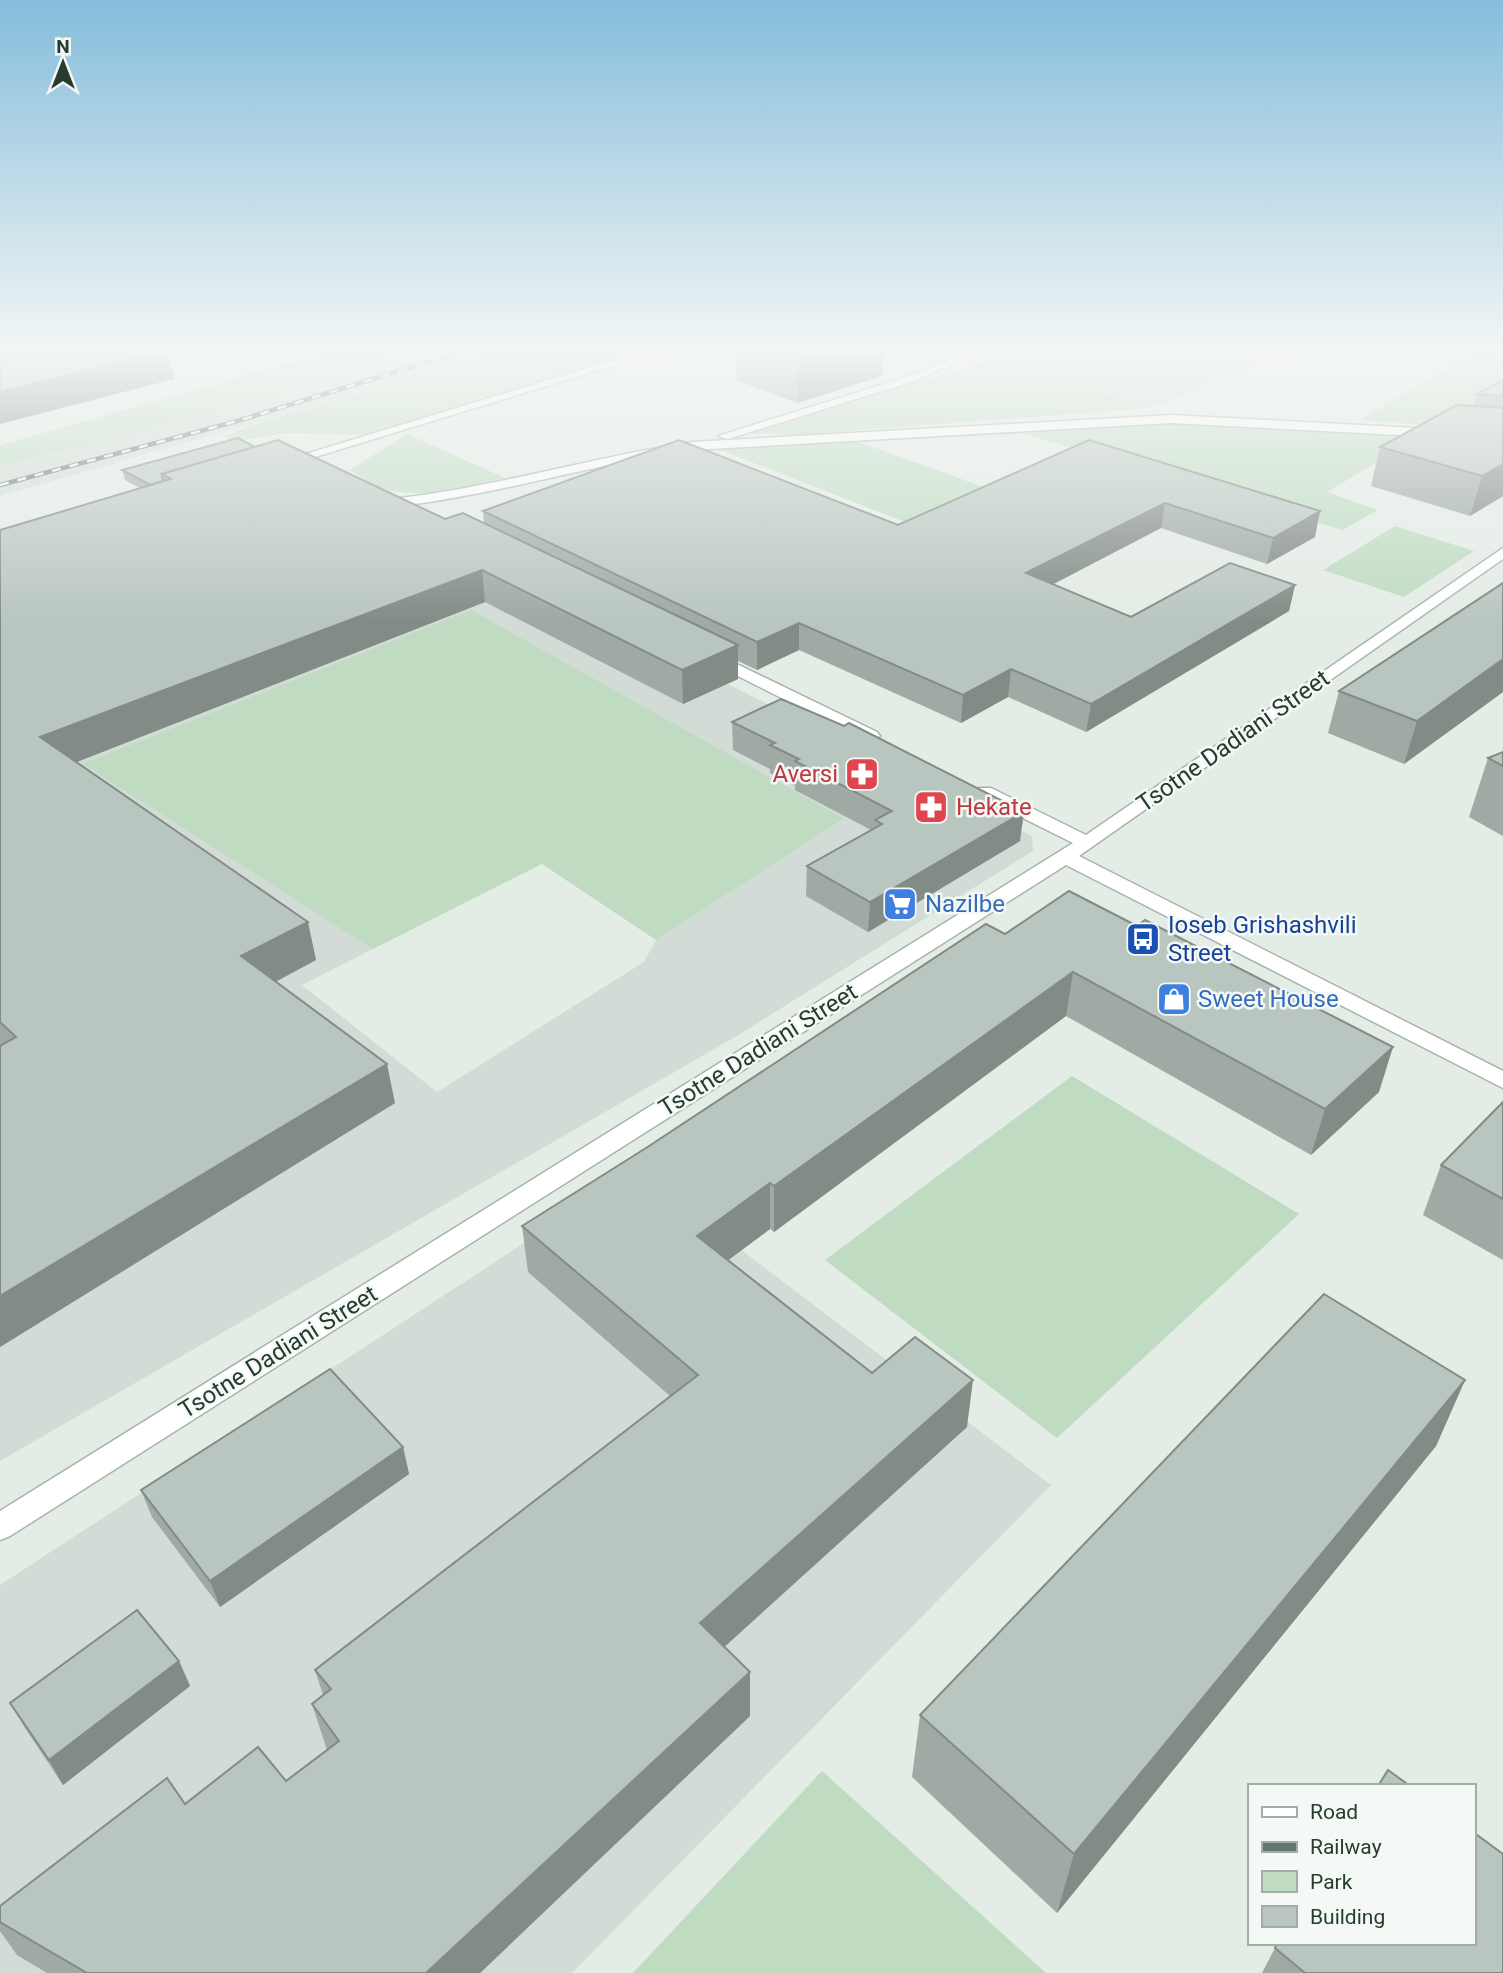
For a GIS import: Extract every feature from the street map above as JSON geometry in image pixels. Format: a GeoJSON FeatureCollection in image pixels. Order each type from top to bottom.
{"type":"FeatureCollection","features":[{"type":"Feature","properties":{"kind":"street"},"geometry":{"type":"LineString","coordinates":[[266,468],[362,439]]}},
{"type":"Feature","properties":{"kind":"street"},"geometry":{"type":"LineString","coordinates":[[692,446],[715,439]]}},
{"type":"Feature","properties":{"kind":"street"},"geometry":{"type":"LineString","coordinates":[[427,515],[394,499],[489,491],[657,450],[815,439]]}},
{"type":"Feature","properties":{"kind":"street"},"geometry":{"type":"LineString","coordinates":[[306,456],[329,467]]}},
{"type":"Feature","properties":{"kind":"street","name":"Tsotne Dadiani Street"},"geometry":{"type":"LineString","coordinates":[[0,1527],[1087,843],[1503,552]]}},
{"type":"Feature","properties":{"kind":"street"},"geometry":{"type":"LineString","coordinates":[[702,652],[888,744]]}},
{"type":"Feature","properties":{"kind":"street"},"geometry":{"type":"LineString","coordinates":[[975,788],[1087,843]]}},
{"type":"Feature","properties":{"kind":"street"},"geometry":{"type":"LineString","coordinates":[[1065,857],[1503,1080]]}},
{"type":"Feature","properties":{"kind":"shaded area"},"geometry":{"type":"Polygon","coordinates":[[[109,439],[199,439],[0,496],[0,467],[109,439]]]}},
{"type":"Feature","properties":{"kind":"shaded area"},"geometry":{"type":"Polygon","coordinates":[[[315,478],[1032,836],[1033,851],[735,1037],[0,1461],[0,558],[315,478]],[[471,610],[373,949],[302,985],[437,1092],[644,962],[656,940],[843,820],[471,610]]]}},
{"type":"Feature","properties":{"kind":"shaded area"},"geometry":{"type":"Polygon","coordinates":[[[636,1170],[1051,1485],[572,1973],[0,1973],[0,1585],[636,1170]]]}},
{"type":"Feature","properties":{"kind":"green space"},"geometry":{"type":"Polygon","coordinates":[[[21,439],[109,439],[0,467],[0,445],[21,439]]]}},
{"type":"Feature","properties":{"kind":"green space"},"geometry":{"type":"Polygon","coordinates":[[[399,439],[418,439],[505,478],[444,491],[414,493],[380,488],[350,470],[399,439]]]}},
{"type":"Feature","properties":{"kind":"green space"},"geometry":{"type":"Polygon","coordinates":[[[851,439],[989,489],[913,525],[720,450],[851,439]]]}},
{"type":"Feature","properties":{"kind":"green space"},"geometry":{"type":"Polygon","coordinates":[[[1042,439],[1416,439],[1327,492],[1378,510],[1342,530],[1042,439]]]}},
{"type":"Feature","properties":{"kind":"green space"},"geometry":{"type":"Polygon","coordinates":[[[1395,526],[1474,551],[1404,597],[1323,570],[1395,526]]]}},
{"type":"Feature","properties":{"kind":"green space"},"geometry":{"type":"Polygon","coordinates":[[[471,610],[844,819],[656,940],[542,864],[373,949],[83,764],[471,610]]]}},
{"type":"Feature","properties":{"kind":"green space"},"geometry":{"type":"Polygon","coordinates":[[[1072,1076],[1299,1214],[1057,1438],[825,1260],[1072,1076]]]}},
{"type":"Feature","properties":{"kind":"green space"},"geometry":{"type":"Polygon","coordinates":[[[822,1771],[1046,1973],[633,1973],[822,1771]]]}},
{"type":"Feature","properties":{"kind":"building"},"geometry":{"type":"Polygon","coordinates":[[[234,439],[255,447],[162,474],[163,481],[150,485],[122,470],[234,439]]]}},
{"type":"Feature","properties":{"kind":"building"},"geometry":{"type":"Polygon","coordinates":[[[1395,439],[1503,439],[1503,464],[1482,476],[1380,447],[1395,439]]]}},
{"type":"Feature","properties":{"kind":"building"},"geometry":{"type":"Polygon","coordinates":[[[278,440],[445,519],[463,513],[738,645],[682,670],[482,570],[40,737],[308,922],[241,956],[387,1064],[0,1296],[0,1046],[16,1037],[0,1022],[0,530],[171,479],[162,474],[278,440]]]}},
{"type":"Feature","properties":{"kind":"building"},"geometry":{"type":"Polygon","coordinates":[[[679,440],[898,525],[1089,440],[1320,511],[1273,538],[1165,503],[1026,573],[1131,617],[1230,563],[1295,585],[1091,704],[1011,669],[963,695],[799,623],[757,642],[483,511],[679,440]]]}},
{"type":"Feature","properties":{"kind":"building"},"geometry":{"type":"Polygon","coordinates":[[[1503,583],[1503,659],[1417,721],[1339,691],[1503,583]]]}},
{"type":"Feature","properties":{"kind":"building"},"geometry":{"type":"Polygon","coordinates":[[[781,699],[844,726],[849,723],[1024,812],[870,902],[807,866],[882,824],[875,820],[892,811],[795,761],[799,759],[770,745],[775,743],[732,722],[781,699]]]}},
{"type":"Feature","properties":{"kind":"building"},"geometry":{"type":"Polygon","coordinates":[[[1503,752],[1503,766],[1488,758],[1503,752]]]}},
{"type":"Feature","properties":{"kind":"building"},"geometry":{"type":"Polygon","coordinates":[[[1069,891],[1137,926],[1145,920],[1393,1047],[1325,1109],[1073,972],[774,1186],[770,1183],[697,1236],[872,1373],[915,1337],[973,1380],[700,1623],[750,1672],[426,1973],[87,1973],[0,1922],[0,1906],[167,1778],[185,1804],[258,1747],[286,1781],[339,1741],[312,1704],[331,1689],[315,1670],[698,1375],[522,1226],[646,1148],[986,924],[1005,934],[1069,891]]]}},
{"type":"Feature","properties":{"kind":"building"},"geometry":{"type":"Polygon","coordinates":[[[1503,1102],[1503,1199],[1441,1165],[1503,1102]]]}},
{"type":"Feature","properties":{"kind":"building"},"geometry":{"type":"Polygon","coordinates":[[[1324,1294],[1465,1380],[1074,1854],[920,1715],[1324,1294]]]}},
{"type":"Feature","properties":{"kind":"building"},"geometry":{"type":"Polygon","coordinates":[[[330,1369],[403,1447],[210,1581],[141,1490],[330,1369]]]}},
{"type":"Feature","properties":{"kind":"building"},"geometry":{"type":"Polygon","coordinates":[[[137,1610],[179,1661],[49,1760],[10,1703],[137,1610]]]}},
{"type":"Feature","properties":{"kind":"building"},"geometry":{"type":"Polygon","coordinates":[[[1388,1770],[1407,1784],[1379,1784],[1388,1770]]]}},
{"type":"Feature","properties":{"kind":"building"},"geometry":{"type":"Polygon","coordinates":[[[1475,1833],[1503,1854],[1503,1973],[1305,1973],[1275,1948],[1276,1945],[1475,1945],[1475,1833]]]}},
{"type":"Feature","properties":{"kind":"railway"},"geometry":{"type":"LineString","coordinates":[[0,485],[170,439]]}},
{"type":"Feature","properties":{"kind":"place","name":"Aversi"},"geometry":{"type":"Point","coordinates":[862,774]}},
{"type":"Feature","properties":{"kind":"place","name":"Hekate"},"geometry":{"type":"Point","coordinates":[931,807]}},
{"type":"Feature","properties":{"kind":"place","name":"Nazilbe"},"geometry":{"type":"Point","coordinates":[900,904]}},
{"type":"Feature","properties":{"kind":"place","name":"Ioseb Grishashvili Street"},"geometry":{"type":"Point","coordinates":[1143,939]}},
{"type":"Feature","properties":{"kind":"place","name":"Sweet House"},"geometry":{"type":"Point","coordinates":[1174,999]}}]}
